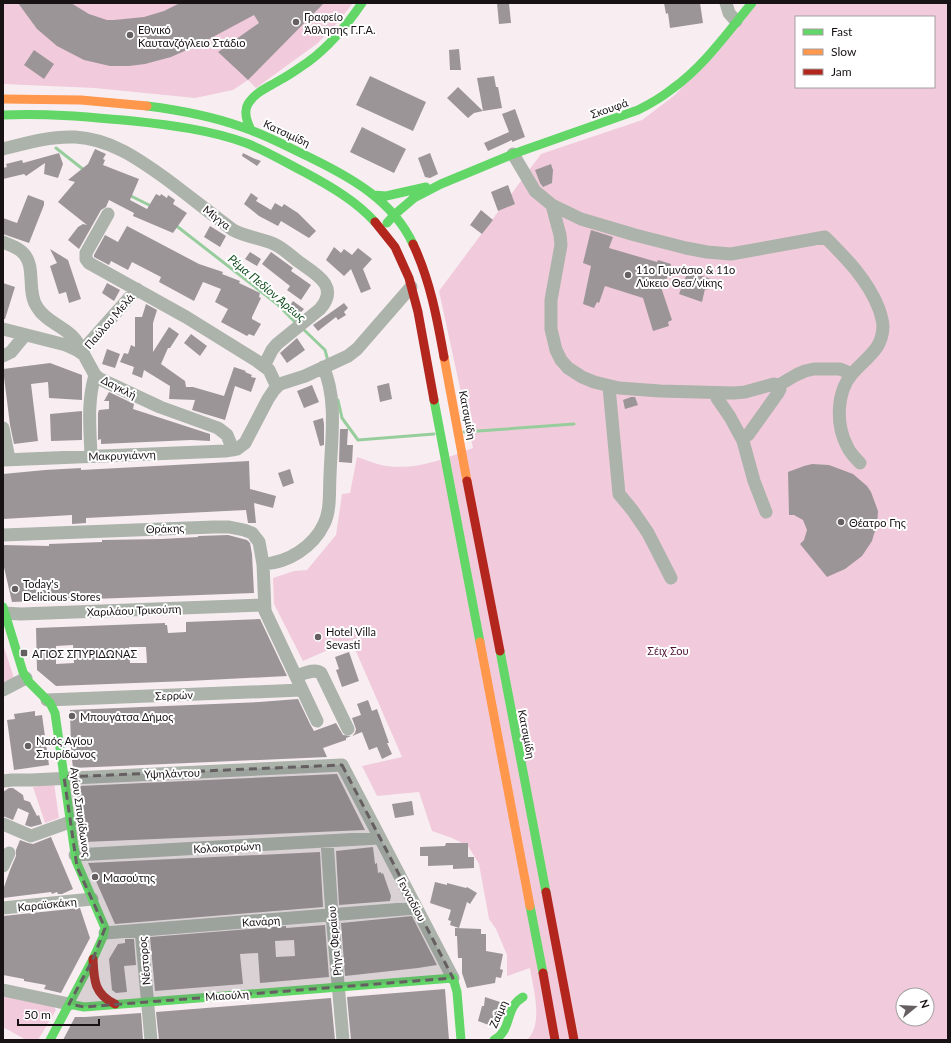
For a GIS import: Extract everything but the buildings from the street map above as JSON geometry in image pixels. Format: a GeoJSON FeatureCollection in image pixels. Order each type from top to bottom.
{"type":"FeatureCollection","features":[{"type":"Feature","properties":{"kind":"main road"},"geometry":{"type":"LineString","coordinates":[[251,130],[245,115],[246,108],[250,101],[262,91],[285,77],[328,46],[346,26],[362,3]]}},
{"type":"Feature","properties":{"kind":"main road","name":"Σκουφά"},"geometry":{"type":"LineString","coordinates":[[382,230],[394,215],[414,198],[441,184],[513,154],[638,110],[658,100],[678,86],[692,72],[752,3]]}},
{"type":"Feature","properties":{"kind":"main road","name":"Κατσιμίδη"},"geometry":{"type":"LineString","coordinates":[[3,99],[68,100],[152,107],[208,116],[251,130],[353,180],[374,195],[394,215],[412,242],[429,288],[437,321],[574,1040]]}},
{"type":"Feature","properties":{"kind":"main road"},"geometry":{"type":"LineString","coordinates":[[3,114],[48,114],[109,118],[183,127],[239,140],[270,154],[331,188],[355,204],[382,230],[400,256],[411,287],[422,334],[555,1040]]}},
{"type":"Feature","properties":{"kind":"main road","name":"Σκουφά"},"geometry":{"type":"LineString","coordinates":[[374,195],[386,196],[441,184]]}},
{"type":"Feature","properties":{"kind":"main road","name":"Αγίου Σπυρίδωνος"},"geometry":{"type":"LineString","coordinates":[[4,611],[26,678],[47,700],[53,709],[56,720],[77,867],[104,925],[105,933]]}},
{"type":"Feature","properties":{"kind":"main road"},"geometry":{"type":"LineString","coordinates":[[50,1040],[93,959],[105,933]]}},
{"type":"Feature","properties":{"kind":"main road"},"geometry":{"type":"LineString","coordinates":[[93,959],[94,979],[98,990],[103,998],[115,1004]]}},
{"type":"Feature","properties":{"kind":"main road","name":"Μιαούλη"},"geometry":{"type":"LineString","coordinates":[[69,1004],[84,1006],[115,1004],[453,978]]}},
{"type":"Feature","properties":{"kind":"main road","name":"Γενναδίου"},"geometry":{"type":"LineString","coordinates":[[453,978],[461,1040]]}},
{"type":"Feature","properties":{"kind":"main road","name":"Ζαΐμη"},"geometry":{"type":"LineString","coordinates":[[494,1040],[501,1037],[504,1033],[511,1009],[515,1002],[523,997]]}},
{"type":"Feature","properties":{"kind":"street"},"geometry":{"type":"LineString","coordinates":[[726,3],[729,13],[736,21]]}},
{"type":"Feature","properties":{"kind":"street","name":"Μίγγα"},"geometry":{"type":"LineString","coordinates":[[3,149],[42,140],[74,137],[104,142],[133,156],[188,195],[233,230],[242,235],[275,245],[317,274],[326,285],[328,298],[320,309],[274,347],[264,366]]}},
{"type":"Feature","properties":{"kind":"street"},"geometry":{"type":"LineString","coordinates":[[513,154],[535,191],[552,205],[581,219],[597,224],[680,246],[708,252],[731,254],[825,237],[858,272],[869,288],[876,303],[883,326],[882,334],[877,347],[871,356],[852,374],[841,399],[841,431],[847,446],[860,463]]}},
{"type":"Feature","properties":{"kind":"street"},"geometry":{"type":"LineString","coordinates":[[552,205],[561,240],[550,313],[551,329],[554,346],[560,360],[571,371],[588,380],[609,387],[638,390],[716,392],[738,392],[774,384],[779,385],[796,375],[814,369],[840,369],[852,374]]}},
{"type":"Feature","properties":{"kind":"street","name":"Παύλου Μελά"},"geometry":{"type":"LineString","coordinates":[[108,214],[86,252],[86,259],[89,263],[186,316],[264,366],[270,372],[277,387]]}},
{"type":"Feature","properties":{"kind":"street","name":"Παύλου Μελά"},"geometry":{"type":"LineString","coordinates":[[3,242],[19,249],[26,256],[29,262],[34,304],[44,316],[71,334],[78,344],[81,352],[137,289]]}},
{"type":"Feature","properties":{"kind":"street"},"geometry":{"type":"LineString","coordinates":[[237,449],[248,440],[266,404],[277,387],[287,381],[305,376],[348,356],[357,349],[411,287]]}},
{"type":"Feature","properties":{"kind":"street"},"geometry":{"type":"LineString","coordinates":[[3,329],[66,345],[81,352]]}},
{"type":"Feature","properties":{"kind":"street"},"geometry":{"type":"LineString","coordinates":[[3,356],[11,352],[25,335]]}},
{"type":"Feature","properties":{"kind":"street","name":"Δαγκλή"},"geometry":{"type":"LineString","coordinates":[[81,352],[95,374],[108,383],[160,407],[218,428],[227,435],[237,449]]}},
{"type":"Feature","properties":{"kind":"street"},"geometry":{"type":"LineString","coordinates":[[263,564],[273,563],[285,559],[304,549],[317,536],[325,522],[328,507],[333,424],[327,365]]}},
{"type":"Feature","properties":{"kind":"street"},"geometry":{"type":"LineString","coordinates":[[90,456],[89,409],[90,394],[95,374]]}},
{"type":"Feature","properties":{"kind":"street"},"geometry":{"type":"LineString","coordinates":[[743,440],[743,437],[749,433],[778,393],[780,389],[779,385]]}},
{"type":"Feature","properties":{"kind":"street"},"geometry":{"type":"LineString","coordinates":[[609,387],[618,494],[633,511],[648,533],[671,578]]}},
{"type":"Feature","properties":{"kind":"street"},"geometry":{"type":"LineString","coordinates":[[716,392],[717,398],[730,416],[743,440],[754,481],[766,512]]}},
{"type":"Feature","properties":{"kind":"street"},"geometry":{"type":"LineString","coordinates":[[3,428],[6,460]]}},
{"type":"Feature","properties":{"kind":"street","name":"Μακρυγιάννη"},"geometry":{"type":"LineString","coordinates":[[6,460],[237,449]]}},
{"type":"Feature","properties":{"kind":"street","name":"Θράκης"},"geometry":{"type":"LineString","coordinates":[[3,535],[229,527],[252,533],[259,542],[263,564],[264,605],[267,616],[317,721]]}},
{"type":"Feature","properties":{"kind":"street","name":"Χαριλάου Τρικούπη"},"geometry":{"type":"LineString","coordinates":[[4,611],[21,614],[264,605]]}},
{"type":"Feature","properties":{"kind":"street"},"geometry":{"type":"LineString","coordinates":[[296,676],[313,671],[321,673],[348,729]]}},
{"type":"Feature","properties":{"kind":"street"},"geometry":{"type":"LineString","coordinates":[[3,690],[26,678]]}},
{"type":"Feature","properties":{"kind":"street","name":"Σερρών"},"geometry":{"type":"LineString","coordinates":[[47,700],[302,690]]}},
{"type":"Feature","properties":{"kind":"street","name":"Υψηλάντου"},"geometry":{"type":"LineString","coordinates":[[3,781],[342,765]]}},
{"type":"Feature","properties":{"kind":"street","name":"Γενναδίου"},"geometry":{"type":"LineString","coordinates":[[342,765],[453,978]]}},
{"type":"Feature","properties":{"kind":"street"},"geometry":{"type":"LineString","coordinates":[[3,824],[31,836],[70,822]]}},
{"type":"Feature","properties":{"kind":"street","name":"Κολοκοτρώνη"},"geometry":{"type":"LineString","coordinates":[[75,855],[379,838]]}},
{"type":"Feature","properties":{"kind":"street","name":"Ρήγα Φεραίου"},"geometry":{"type":"LineString","coordinates":[[327,841],[343,1040]]}},
{"type":"Feature","properties":{"kind":"street"},"geometry":{"type":"LineString","coordinates":[[3,866],[8,853]]}},
{"type":"Feature","properties":{"kind":"street","name":"Καραϊσκάκη"},"geometry":{"type":"LineString","coordinates":[[3,908],[92,899]]}},
{"type":"Feature","properties":{"kind":"street","name":"Κανάρη"},"geometry":{"type":"LineString","coordinates":[[105,933],[416,908]]}},
{"type":"Feature","properties":{"kind":"street","name":"Νέστορος"},"geometry":{"type":"LineString","coordinates":[[141,930],[151,1040]]}},
{"type":"Feature","properties":{"kind":"street","name":"Μιαούλη"},"geometry":{"type":"LineString","coordinates":[[3,990],[69,1004]]}},
{"type":"Feature","properties":{"kind":"highlighted area"},"geometry":{"type":"Polygon","coordinates":[[[342,765],[453,978],[84,1007],[69,1004],[93,959],[105,928],[77,867],[64,777],[342,765]]]}},
{"type":"Feature","properties":{"kind":"green space"},"geometry":{"type":"Polygon","coordinates":[[[3,3],[353,3],[338,22],[318,43],[256,88],[248,80],[233,90],[195,98],[94,88],[3,84],[3,3]]]}},
{"type":"Feature","properties":{"kind":"green space","name":"Σέιχ Σου"},"geometry":{"type":"Polygon","coordinates":[[[758,3],[948,3],[948,1040],[527,1040],[535,1025],[536,1015],[535,995],[530,968],[507,976],[507,955],[496,929],[489,919],[479,864],[468,846],[452,838],[432,831],[419,792],[377,796],[362,766],[402,757],[351,640],[303,661],[274,604],[273,578],[294,571],[307,570],[336,535],[342,494],[350,493],[357,457],[376,464],[399,467],[431,463],[473,448],[439,291],[541,154],[642,120],[675,95],[758,3]]]}},
{"type":"Feature","properties":{"kind":"green space"},"geometry":{"type":"Polygon","coordinates":[[[3,644],[15,681],[3,687],[3,644]]]}},
{"type":"Feature","properties":{"kind":"green space"},"geometry":{"type":"Polygon","coordinates":[[[54,783],[59,818],[45,823],[33,787],[54,783]]]}},
{"type":"Feature","properties":{"kind":"green space"},"geometry":{"type":"Polygon","coordinates":[[[3,994],[52,1004],[56,1010],[38,1040],[26,1040],[3,1027],[3,994]]]}},
{"type":"Feature","properties":{"kind":"waterway","name":"Ρέμα Πεδίον Άρεως"},"geometry":{"type":"LineString","coordinates":[[56,148],[84,170]]}},
{"type":"Feature","properties":{"kind":"waterway","name":"Ρέμα Πεδίον Άρεως"},"geometry":{"type":"LineString","coordinates":[[129,195],[153,207]]}},
{"type":"Feature","properties":{"kind":"waterway","name":"Ρέμα Πεδίον Άρεως"},"geometry":{"type":"LineString","coordinates":[[174,224],[277,304],[297,324]]}},
{"type":"Feature","properties":{"kind":"waterway","name":"Ρέμα Πεδίον Άρεως"},"geometry":{"type":"LineString","coordinates":[[301,327],[325,350],[328,361]]}},
{"type":"Feature","properties":{"kind":"waterway","name":"Ρέμα Πεδίον Άρεως"},"geometry":{"type":"LineString","coordinates":[[338,400],[342,418],[358,440],[434,434]]}},
{"type":"Feature","properties":{"kind":"waterway","name":"Ρέμα Πεδίον Άρεως"},"geometry":{"type":"LineString","coordinates":[[464,432],[574,424]]}},
{"type":"Feature","properties":{"kind":"traffic: fast"},"geometry":{"type":"LineString","coordinates":[[251,130],[247,120],[246,110],[248,104],[254,96],[291,74],[316,56],[338,35],[362,3]]}},
{"type":"Feature","properties":{"kind":"traffic: fast"},"geometry":{"type":"LineString","coordinates":[[387,223],[414,198],[441,184],[513,154],[638,110],[656,100],[684,80],[705,60],[752,3]]}},
{"type":"Feature","properties":{"kind":"traffic: fast"},"geometry":{"type":"LineString","coordinates":[[147,106],[195,114],[251,130],[326,166],[370,192],[383,203],[405,229],[413,244]]}},
{"type":"Feature","properties":{"kind":"traffic: fast"},"geometry":{"type":"LineString","coordinates":[[3,115],[52,115],[133,121],[162,124],[232,138],[261,150],[324,183],[360,207],[375,222]]}},
{"type":"Feature","properties":{"kind":"traffic: fast"},"geometry":{"type":"LineString","coordinates":[[374,195],[386,196],[426,187]]}},
{"type":"Feature","properties":{"kind":"traffic: fast"},"geometry":{"type":"LineString","coordinates":[[434,400],[480,642]]}},
{"type":"Feature","properties":{"kind":"traffic: fast"},"geometry":{"type":"LineString","coordinates":[[3,607],[23,672],[29,682],[50,703],[55,713],[76,861],[105,928],[103,937],[93,959],[50,1040]]}},
{"type":"Feature","properties":{"kind":"traffic: fast"},"geometry":{"type":"LineString","coordinates":[[500,651],[546,892]]}},
{"type":"Feature","properties":{"kind":"traffic: fast"},"geometry":{"type":"LineString","coordinates":[[530,906],[543,973]]}},
{"type":"Feature","properties":{"kind":"traffic: fast"},"geometry":{"type":"LineString","coordinates":[[69,1004],[84,1007],[453,978],[457,992],[461,1040]]}},
{"type":"Feature","properties":{"kind":"traffic: fast"},"geometry":{"type":"LineString","coordinates":[[494,1040],[504,1031],[513,1007],[523,997]]}},
{"type":"Feature","properties":{"kind":"traffic: slow"},"geometry":{"type":"LineString","coordinates":[[3,99],[81,100],[147,106]]}},
{"type":"Feature","properties":{"kind":"traffic: slow"},"geometry":{"type":"LineString","coordinates":[[444,357],[467,481]]}},
{"type":"Feature","properties":{"kind":"traffic: slow"},"geometry":{"type":"LineString","coordinates":[[480,642],[530,906]]}},
{"type":"Feature","properties":{"kind":"traffic: jam"},"geometry":{"type":"LineString","coordinates":[[375,222],[395,247],[409,278],[418,312],[434,400]]}},
{"type":"Feature","properties":{"kind":"traffic: jam"},"geometry":{"type":"LineString","coordinates":[[413,244],[424,271],[436,314],[444,357]]}},
{"type":"Feature","properties":{"kind":"traffic: jam"},"geometry":{"type":"LineString","coordinates":[[467,481],[500,651]]}},
{"type":"Feature","properties":{"kind":"traffic: jam"},"geometry":{"type":"LineString","coordinates":[[546,892],[574,1040]]}},
{"type":"Feature","properties":{"kind":"traffic: jam"},"geometry":{"type":"LineString","coordinates":[[93,959],[96,986],[103,996],[115,1004]]}},
{"type":"Feature","properties":{"kind":"traffic: jam"},"geometry":{"type":"LineString","coordinates":[[543,973],[555,1040]]}},
{"type":"Feature","properties":{"kind":"place","name":"Γραφείο Άθλησης Γ.Γ.Α."},"geometry":{"type":"Point","coordinates":[296,22]}},
{"type":"Feature","properties":{"kind":"place","name":"Εθνικό Καυτανζόγλειο Στάδιο"},"geometry":{"type":"Point","coordinates":[130,35]}},
{"type":"Feature","properties":{"kind":"place","name":"11ο Γυμνάσιο & 11ο Λύκειο Θεσ/νίκης"},"geometry":{"type":"Point","coordinates":[628,275]}},
{"type":"Feature","properties":{"kind":"place","name":"Θέατρο Γης"},"geometry":{"type":"Point","coordinates":[841,522]}},
{"type":"Feature","properties":{"kind":"place","name":"Today's Delicious Stores"},"geometry":{"type":"Point","coordinates":[15,589]}},
{"type":"Feature","properties":{"kind":"place","name":"Hotel Villa Sevasti"},"geometry":{"type":"Point","coordinates":[318,637]}},
{"type":"Feature","properties":{"kind":"place","name":"ΑΓΙΟΣ ΣΠΥΡΙΔΩΝΑΣ"},"geometry":{"type":"Point","coordinates":[24,653]}},
{"type":"Feature","properties":{"kind":"place","name":"Μπουγάτσα Δήμος"},"geometry":{"type":"Point","coordinates":[72,716]}},
{"type":"Feature","properties":{"kind":"place","name":"Ναός Αγίου Σπυρίδωνος"},"geometry":{"type":"Point","coordinates":[28,746]}},
{"type":"Feature","properties":{"kind":"place","name":"Μασούτης"},"geometry":{"type":"Point","coordinates":[95,877]}}]}
